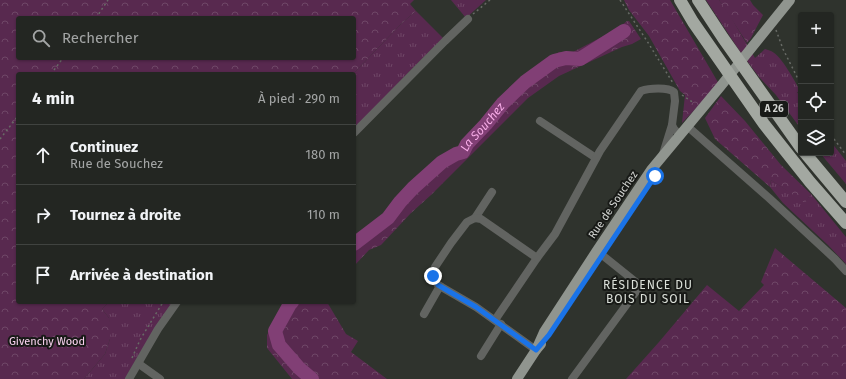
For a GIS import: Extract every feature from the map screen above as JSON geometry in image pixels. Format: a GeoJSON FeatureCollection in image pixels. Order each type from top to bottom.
{"type":"FeatureCollection","features":[{"type":"Feature","properties":{"kind":"highway","name":"A 26"},"geometry":{"type":"LineString","coordinates":[[680,0],[764,124],[810,182],[846,224]]}},
{"type":"Feature","properties":{"kind":"highway","name":"A 26"},"geometry":{"type":"LineString","coordinates":[[698,0],[798,144]]}},
{"type":"Feature","properties":{"kind":"highway"},"geometry":{"type":"LineString","coordinates":[[808,156],[846,202]]}},
{"type":"Feature","properties":{"kind":"main road"},"geometry":{"type":"LineString","coordinates":[[680,135],[752,47],[773,25],[790,0]]}},
{"type":"Feature","properties":{"kind":"main road","name":"Rue de Souchez"},"geometry":{"type":"LineString","coordinates":[[599,253],[651,170],[680,135]]}},
{"type":"Feature","properties":{"kind":"main road","name":"Rue de Souchez"},"geometry":{"type":"LineString","coordinates":[[517,379],[536,350],[544,332],[655,176],[680,135]]}},
{"type":"Feature","properties":{"kind":"street"},"geometry":{"type":"LineString","coordinates":[[356,131],[468,19]]}},
{"type":"Feature","properties":{"kind":"street"},"geometry":{"type":"LineString","coordinates":[[481,356],[498,322],[537,258],[555,234],[600,151],[642,91],[671,86],[675,96],[672,125],[662,156]]}},
{"type":"Feature","properties":{"kind":"street"},"geometry":{"type":"LineString","coordinates":[[540,121],[596,158]]}},
{"type":"Feature","properties":{"kind":"street"},"geometry":{"type":"LineString","coordinates":[[672,125],[680,135]]}},
{"type":"Feature","properties":{"kind":"street"},"geometry":{"type":"LineString","coordinates":[[687,126],[769,198],[846,271]]}},
{"type":"Feature","properties":{"kind":"street"},"geometry":{"type":"LineString","coordinates":[[492,192],[475,218],[467,222],[451,243],[435,267],[433,276],[438,285],[476,307],[536,350]]}},
{"type":"Feature","properties":{"kind":"street"},"geometry":{"type":"LineString","coordinates":[[475,218],[481,219],[537,258]]}},
{"type":"Feature","properties":{"kind":"street"},"geometry":{"type":"LineString","coordinates":[[572,379],[638,289],[637,283],[599,253]]}},
{"type":"Feature","properties":{"kind":"street"},"geometry":{"type":"LineString","coordinates":[[424,314],[440,286]]}},
{"type":"Feature","properties":{"kind":"street"},"geometry":{"type":"LineString","coordinates":[[129,379],[158,329],[176,304]]}},
{"type":"Feature","properties":{"kind":"street"},"geometry":{"type":"LineString","coordinates":[[139,364],[160,379]]}},
{"type":"Feature","properties":{"kind":"path"},"geometry":{"type":"LineString","coordinates":[[97,16],[108,0]]}},
{"type":"Feature","properties":{"kind":"path"},"geometry":{"type":"LineString","coordinates":[[468,19],[490,0]]}},
{"type":"Feature","properties":{"kind":"path"},"geometry":{"type":"LineString","coordinates":[[620,0],[648,41],[671,86]]}},
{"type":"Feature","properties":{"kind":"path"},"geometry":{"type":"LineString","coordinates":[[773,25],[800,84]]}},
{"type":"Feature","properties":{"kind":"path"},"geometry":{"type":"LineString","coordinates":[[52,72],[62,60]]}},
{"type":"Feature","properties":{"kind":"path"},"geometry":{"type":"LineString","coordinates":[[0,139],[16,119]]}},
{"type":"Feature","properties":{"kind":"path"},"geometry":{"type":"LineString","coordinates":[[834,140],[846,155]]}},
{"type":"Feature","properties":{"kind":"path"},"geometry":{"type":"LineString","coordinates":[[130,361],[140,340],[162,304]]}},
{"type":"Feature","properties":{"kind":"green space","name":"Givenchy Wood"},"geometry":{"type":"Polygon","coordinates":[[[0,0],[414,0],[410,4],[416,11],[402,23],[355,72],[16,72],[16,304],[107,304],[102,309],[109,318],[111,327],[110,339],[105,354],[84,379],[0,379],[0,0]]]}},
{"type":"Feature","properties":{"kind":"green space"},"geometry":{"type":"Polygon","coordinates":[[[451,0],[486,0],[466,18],[451,0]]]}},
{"type":"Feature","properties":{"kind":"green space"},"geometry":{"type":"Polygon","coordinates":[[[624,0],[670,0],[719,84],[682,123],[685,95],[680,91],[649,36],[629,10],[624,0]]]}},
{"type":"Feature","properties":{"kind":"green space"},"geometry":{"type":"Polygon","coordinates":[[[706,0],[719,0],[755,58],[765,49],[775,54],[784,64],[798,87],[798,125],[776,95],[759,77],[706,0]]]}},
{"type":"Feature","properties":{"kind":"green space"},"geometry":{"type":"Polygon","coordinates":[[[719,0],[750,0],[763,15],[747,43],[719,0]]]}},
{"type":"Feature","properties":{"kind":"green space"},"geometry":{"type":"Polygon","coordinates":[[[416,11],[443,38],[356,126],[355,72],[402,23],[416,11]]]}},
{"type":"Feature","properties":{"kind":"green space"},"geometry":{"type":"Polygon","coordinates":[[[629,21],[641,39],[559,76],[528,98],[411,213],[381,245],[369,250],[356,264],[356,235],[377,223],[390,205],[402,196],[419,178],[459,149],[507,92],[523,77],[559,52],[573,52],[629,21]]]}},
{"type":"Feature","properties":{"kind":"green space"},"geometry":{"type":"Polygon","coordinates":[[[721,96],[745,121],[781,165],[811,194],[805,203],[771,180],[770,187],[715,139],[705,118],[721,96]]]}},
{"type":"Feature","properties":{"kind":"green space"},"geometry":{"type":"Polygon","coordinates":[[[834,146],[846,161],[846,184],[823,156],[834,156],[834,146]]]}},
{"type":"Feature","properties":{"kind":"green space"},"geometry":{"type":"Polygon","coordinates":[[[771,180],[805,202],[811,194],[846,237],[846,264],[783,203],[770,187],[771,180]]]}},
{"type":"Feature","properties":{"kind":"green space"},"geometry":{"type":"Polygon","coordinates":[[[775,248],[846,308],[846,379],[626,379],[707,285],[739,311],[764,285],[761,282],[775,248]]]}},
{"type":"Feature","properties":{"kind":"green space"},"geometry":{"type":"Polygon","coordinates":[[[107,304],[173,304],[138,356],[125,379],[84,379],[105,354],[110,339],[109,318],[102,309],[107,304]]]}},
{"type":"Feature","properties":{"kind":"green space"},"geometry":{"type":"Polygon","coordinates":[[[285,304],[328,304],[346,334],[358,341],[351,352],[387,379],[292,379],[267,348],[267,335],[285,304]]]}},
{"type":"Feature","properties":{"kind":"waterway","name":"La Souchez"},"geometry":{"type":"LineString","coordinates":[[356,242],[388,218],[413,188],[442,162],[456,154],[463,152],[467,144],[503,103],[525,82],[554,61],[566,58],[580,59],[624,31]]}},
{"type":"Feature","properties":{"kind":"waterway","name":"La Souchez"},"geometry":{"type":"LineString","coordinates":[[290,304],[275,331],[279,345],[299,368],[312,379]]}},
{"type":"Feature","properties":{"kind":"district","name":"RÉSIDENCE DU BOIS DU SOIL"},"geometry":{"type":"Point","coordinates":[648,292]}},
{"type":"Feature","properties":{"kind":"route"},"geometry":{"type":"LineString","coordinates":[[433,276],[438,285],[476,307],[536,350],[549,335],[655,176]]}}]}
